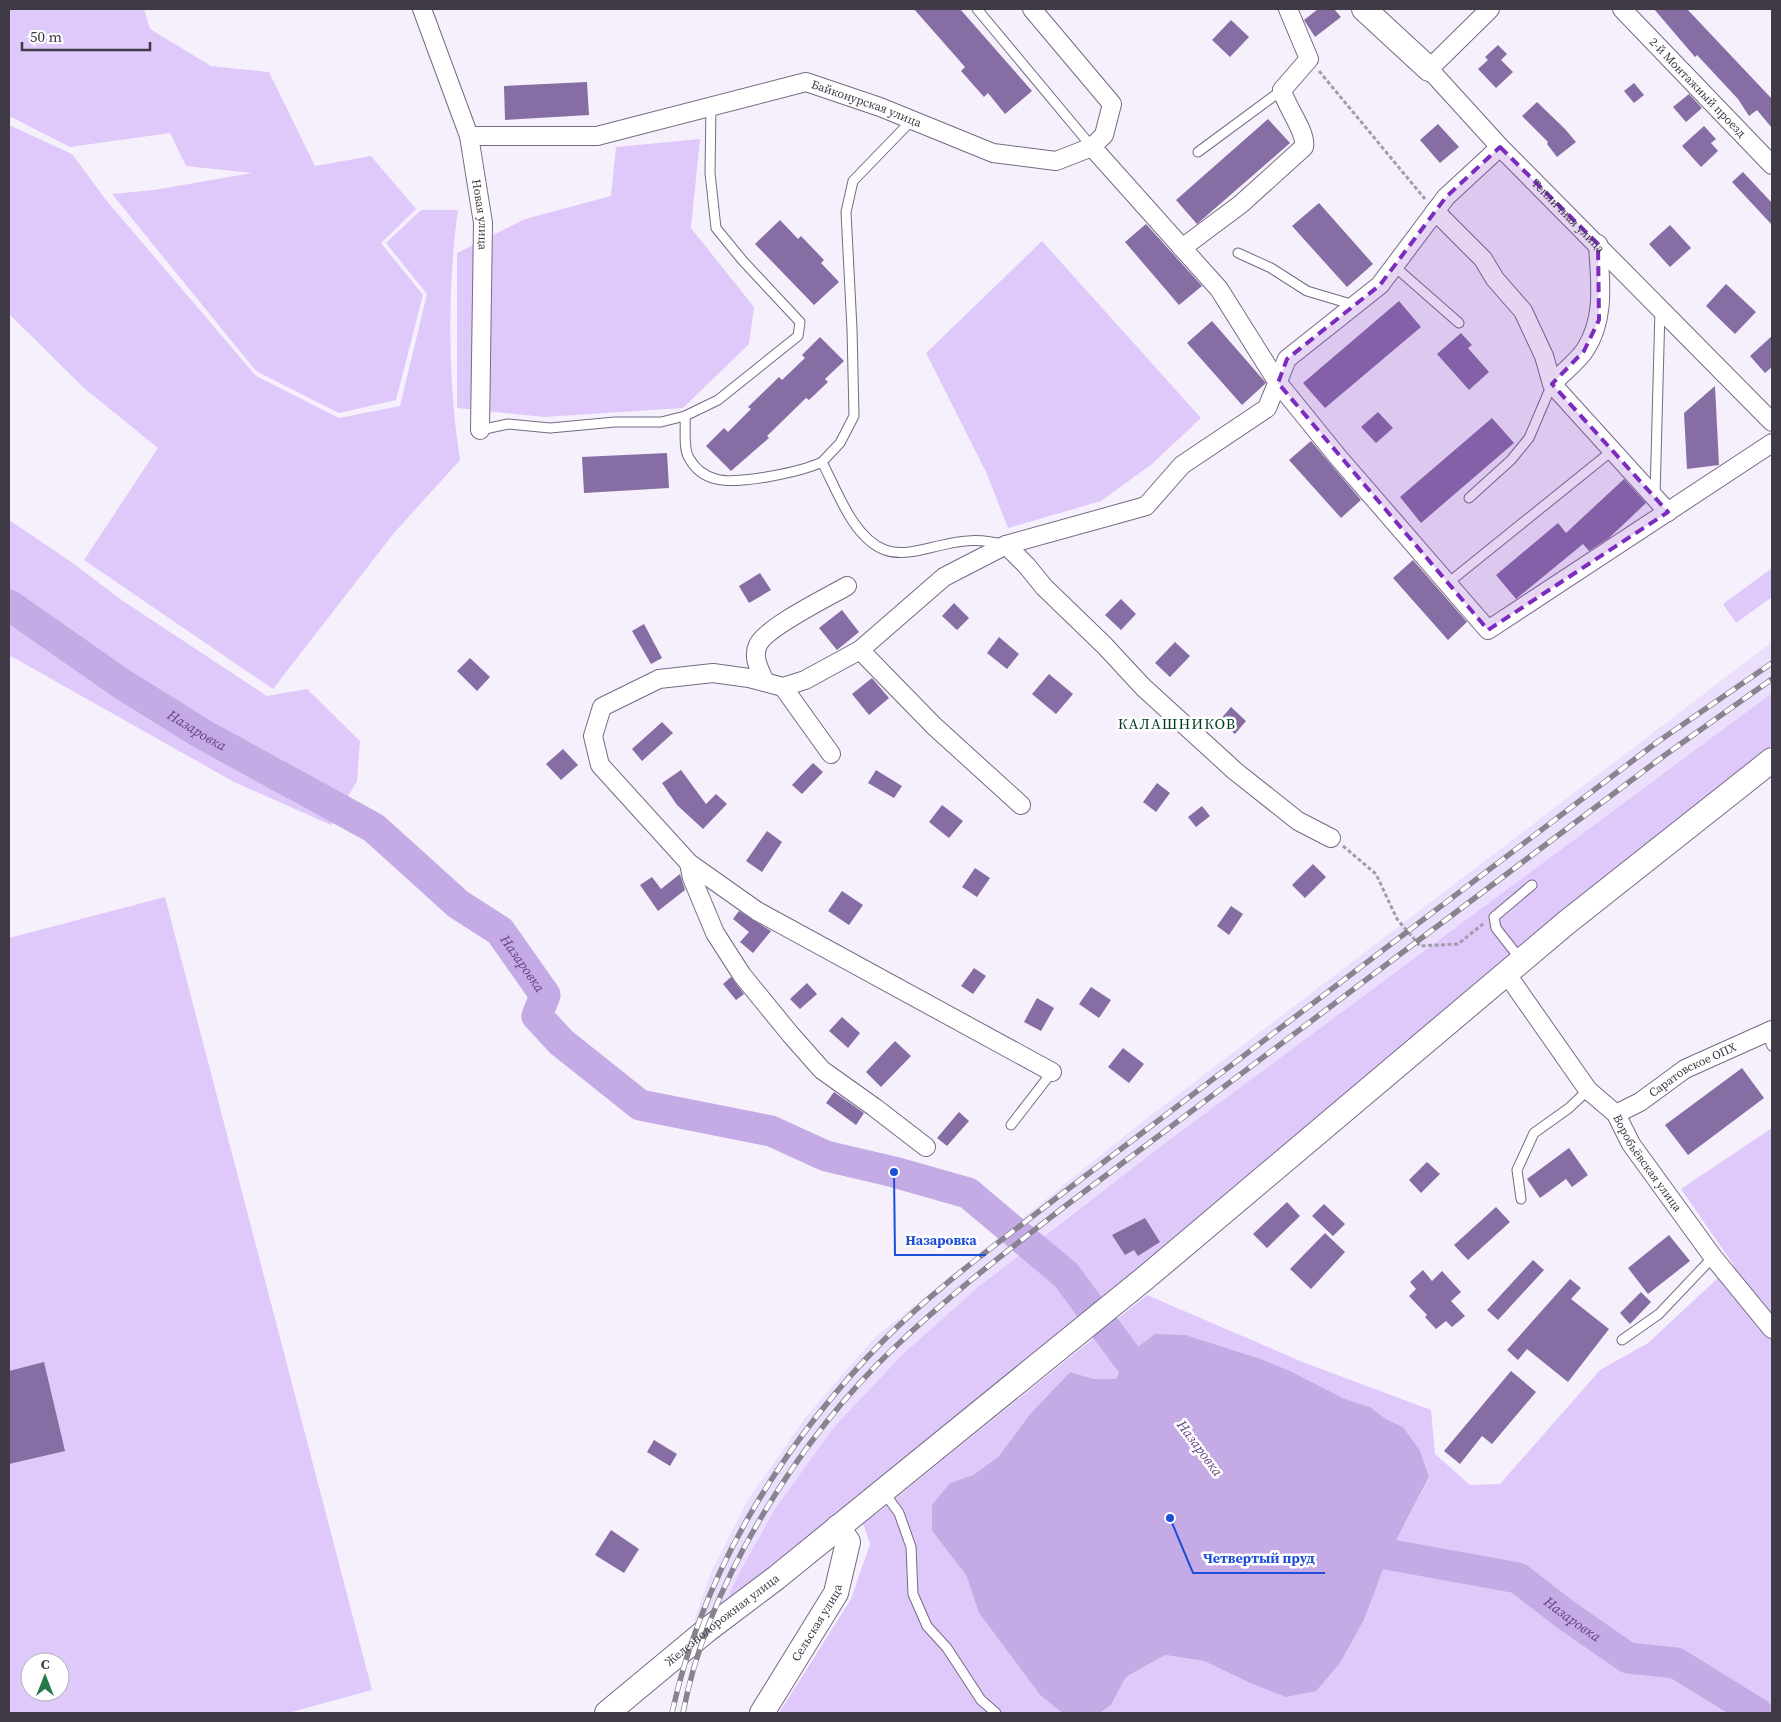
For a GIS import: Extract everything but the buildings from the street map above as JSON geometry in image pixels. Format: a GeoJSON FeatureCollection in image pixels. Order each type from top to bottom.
{"type":"FeatureCollection","features":[{"type":"Feature","properties":{"kind":"street","name":"Новая улица"},"geometry":{"type":"LineString","coordinates":[[422,9],[469,136],[483,223],[480,430]]}},
{"type":"Feature","properties":{"kind":"street"},"geometry":{"type":"LineString","coordinates":[[1032,9],[1112,104],[1104,135],[1092,147],[1219,290],[1278,382],[1338,457],[1488,630],[1772,443]]}},
{"type":"Feature","properties":{"kind":"street"},"geometry":{"type":"LineString","coordinates":[[1182,248],[1241,204],[1304,148],[1303,136],[1284,98],[1282,90],[1309,59],[1288,9]]}},
{"type":"Feature","properties":{"kind":"street","name":"Тепличная улица"},"geometry":{"type":"LineString","coordinates":[[1364,9],[1429,69],[1500,147],[1772,422]]}},
{"type":"Feature","properties":{"kind":"street"},"geometry":{"type":"LineString","coordinates":[[1429,69],[1490,9]]}},
{"type":"Feature","properties":{"kind":"street","name":"2-й Монтажный проезд"},"geometry":{"type":"LineString","coordinates":[[1622,9],[1772,166]]}},
{"type":"Feature","properties":{"kind":"street","name":"Байконурская улица"},"geometry":{"type":"LineString","coordinates":[[469,136],[597,136],[806,82],[880,107],[993,153],[1056,161],[1092,147]]}},
{"type":"Feature","properties":{"kind":"street"},"geometry":{"type":"LineString","coordinates":[[1052,1072],[757,911],[689,863],[600,764],[593,736],[602,707],[659,678],[713,673],[783,687],[804,680],[860,650],[944,577],[1006,545],[1146,506],[1182,465],[1267,408],[1287,359],[1380,285],[1446,197],[1500,147]]}},
{"type":"Feature","properties":{"kind":"street"},"geometry":{"type":"LineString","coordinates":[[1435,212],[1483,259],[1495,279],[1523,311],[1544,356],[1552,384],[1668,512]]}},
{"type":"Feature","properties":{"kind":"street"},"geometry":{"type":"LineString","coordinates":[[1552,384],[1584,351],[1599,320],[1598,244]]}},
{"type":"Feature","properties":{"kind":"street"},"geometry":{"type":"LineString","coordinates":[[1006,545],[1027,566],[1044,588],[1105,646],[1143,687],[1228,765],[1298,822],[1331,838]]}},
{"type":"Feature","properties":{"kind":"street"},"geometry":{"type":"LineString","coordinates":[[765,682],[756,660],[758,645],[768,632],[847,586]]}},
{"type":"Feature","properties":{"kind":"street"},"geometry":{"type":"LineString","coordinates":[[860,650],[934,726],[1021,806]]}},
{"type":"Feature","properties":{"kind":"street"},"geometry":{"type":"LineString","coordinates":[[783,687],[831,754]]}},
{"type":"Feature","properties":{"kind":"street","name":"Железнодорожная улица"},"geometry":{"type":"LineString","coordinates":[[607,1713],[707,1630],[883,1491],[1167,1260],[1514,966],[1772,760]]}},
{"type":"Feature","properties":{"kind":"street"},"geometry":{"type":"LineString","coordinates":[[689,863],[692,878],[715,933],[742,975],[791,1036],[822,1070],[926,1147]]}},
{"type":"Feature","properties":{"kind":"street","name":"Воробьёвская улица"},"geometry":{"type":"LineString","coordinates":[[1514,966],[1588,1090],[1616,1114],[1631,1144],[1714,1258],[1772,1328]]}},
{"type":"Feature","properties":{"kind":"street","name":"Саратовское ОПХ"},"geometry":{"type":"LineString","coordinates":[[1616,1114],[1640,1102],[1685,1069],[1770,1036]]}},
{"type":"Feature","properties":{"kind":"street","name":"Сельская улица"},"geometry":{"type":"LineString","coordinates":[[762,1713],[836,1593],[848,1542],[838,1527]]}},
{"type":"Feature","properties":{"kind":"lane"},"geometry":{"type":"LineString","coordinates":[[977,9],[1092,147]]}},
{"type":"Feature","properties":{"kind":"lane"},"geometry":{"type":"LineString","coordinates":[[1198,152],[1282,90]]}},
{"type":"Feature","properties":{"kind":"lane"},"geometry":{"type":"LineString","coordinates":[[480,430],[508,424],[550,428],[615,422],[661,422],[685,416],[718,400],[798,336],[800,322],[749,268],[716,228],[710,173],[711,106]]}},
{"type":"Feature","properties":{"kind":"lane"},"geometry":{"type":"LineString","coordinates":[[685,416],[687,456],[698,471],[717,480],[756,479],[807,469],[822,462],[840,444],[854,416],[846,212],[853,181],[912,120]]}},
{"type":"Feature","properties":{"kind":"lane"},"geometry":{"type":"LineString","coordinates":[[1238,253],[1271,268],[1307,291],[1354,305]]}},
{"type":"Feature","properties":{"kind":"lane"},"geometry":{"type":"LineString","coordinates":[[1394,266],[1458,323]]}},
{"type":"Feature","properties":{"kind":"lane"},"geometry":{"type":"LineString","coordinates":[[1655,498],[1660,309]]}},
{"type":"Feature","properties":{"kind":"lane"},"geometry":{"type":"LineString","coordinates":[[1469,498],[1512,460],[1530,438],[1552,384]]}},
{"type":"Feature","properties":{"kind":"lane"},"geometry":{"type":"LineString","coordinates":[[1448,583],[1613,450]]}},
{"type":"Feature","properties":{"kind":"lane"},"geometry":{"type":"LineString","coordinates":[[822,462],[853,520],[868,540],[886,550],[910,552],[962,540],[986,540],[1006,545]]}},
{"type":"Feature","properties":{"kind":"lane"},"geometry":{"type":"LineString","coordinates":[[1514,966],[1494,922],[1498,912],[1532,885]]}},
{"type":"Feature","properties":{"kind":"lane"},"geometry":{"type":"LineString","coordinates":[[1011,1125],[1052,1072]]}},
{"type":"Feature","properties":{"kind":"lane"},"geometry":{"type":"LineString","coordinates":[[1521,1199],[1517,1170],[1534,1132],[1570,1108],[1588,1090]]}},
{"type":"Feature","properties":{"kind":"lane"},"geometry":{"type":"LineString","coordinates":[[1622,1340],[1659,1314],[1714,1258]]}},
{"type":"Feature","properties":{"kind":"lane"},"geometry":{"type":"LineString","coordinates":[[883,1491],[899,1513],[911,1547],[914,1594],[927,1626],[947,1648],[980,1700],[996,1713]]}},
{"type":"Feature","properties":{"kind":"path"},"geometry":{"type":"LineString","coordinates":[[1309,59],[1435,212]]}},
{"type":"Feature","properties":{"kind":"path"},"geometry":{"type":"LineString","coordinates":[[1331,838],[1376,874],[1397,919],[1420,946],[1458,944],[1485,923],[1494,922]]}},
{"type":"Feature","properties":{"kind":"highlighted area"},"geometry":{"type":"Polygon","coordinates":[[[1500,147],[1598,244],[1599,320],[1584,351],[1552,384],[1668,512],[1488,630],[1278,383],[1287,359],[1380,285],[1446,197],[1500,147]]]}},
{"type":"Feature","properties":{"kind":"shaded area"},"geometry":{"type":"Polygon","coordinates":[[[9,9],[144,9],[150,29],[211,66],[269,72],[315,166],[371,156],[416,209],[381,243],[423,295],[396,400],[339,413],[256,371],[112,194],[154,190],[252,173],[186,166],[170,133],[70,147],[9,116],[9,9]]]}},
{"type":"Feature","properties":{"kind":"shaded area"},"geometry":{"type":"Polygon","coordinates":[[[9,125],[72,154],[106,200],[256,376],[339,418],[400,406],[427,294],[386,243],[421,210],[458,210],[452,271],[450,335],[453,399],[460,460],[394,533],[273,689],[84,560],[158,448],[84,388],[9,314],[9,125]]]}},
{"type":"Feature","properties":{"kind":"shaded area"},"geometry":{"type":"Polygon","coordinates":[[[700,139],[691,228],[754,307],[749,344],[683,408],[544,417],[457,408],[457,253],[525,219],[611,196],[616,147],[700,139]]]}},
{"type":"Feature","properties":{"kind":"shaded area"},"geometry":{"type":"Polygon","coordinates":[[[1042,241],[1201,418],[1152,464],[1101,501],[1008,528],[986,472],[926,353],[1042,241]]]}},
{"type":"Feature","properties":{"kind":"shaded area"},"geometry":{"type":"Polygon","coordinates":[[[9,520],[70,561],[123,601],[267,696],[307,689],[360,741],[357,781],[331,825],[234,782],[9,655],[9,520]]]}},
{"type":"Feature","properties":{"kind":"shaded area"},"geometry":{"type":"Polygon","coordinates":[[[1772,568],[1772,597],[1736,623],[1723,604],[1772,568]]]}},
{"type":"Feature","properties":{"kind":"shaded area"},"geometry":{"type":"Polygon","coordinates":[[[1772,642],[1772,693],[1073,1213],[978,1287],[903,1354],[834,1427],[775,1509],[737,1577],[722,1612],[688,1639],[711,1572],[746,1503],[805,1418],[875,1337],[1142,1122],[1772,642]]]}},
{"type":"Feature","properties":{"kind":"shaded area"},"geometry":{"type":"Polygon","coordinates":[[[1772,693],[1772,745],[1560,915],[1256,1172],[722,1612],[737,1577],[775,1509],[834,1427],[903,1354],[978,1287],[1160,1147],[1772,693]]]}},
{"type":"Feature","properties":{"kind":"shaded area"},"geometry":{"type":"Polygon","coordinates":[[[165,897],[372,1690],[288,1713],[9,1713],[9,938],[165,897]]]}},
{"type":"Feature","properties":{"kind":"shaded area"},"geometry":{"type":"Polygon","coordinates":[[[1772,1128],[1772,1713],[1100,1713],[1111,1705],[1126,1677],[1165,1655],[1204,1661],[1248,1682],[1340,1663],[1364,1620],[1389,1554],[1429,1478],[1403,1427],[1386,1419],[1370,1407],[1345,1399],[1288,1370],[1258,1358],[1186,1335],[1126,1356],[1116,1379],[1094,1379],[1070,1372],[1030,1414],[998,1457],[973,1475],[950,1483],[932,1531],[966,1575],[979,1613],[1040,1695],[1061,1712],[1072,1713],[779,1713],[851,1599],[870,1544],[862,1521],[876,1514],[1147,1295],[1305,1363],[1431,1410],[1435,1454],[1470,1485],[1500,1484],[1600,1370],[1648,1343],[1733,1264],[1681,1189],[1772,1128]]]}},
{"type":"Feature","properties":{"kind":"water"},"geometry":{"type":"Polygon","coordinates":[[[1155,1334],[1186,1335],[1258,1358],[1288,1370],[1345,1399],[1370,1407],[1386,1419],[1403,1427],[1420,1451],[1429,1477],[1389,1554],[1364,1620],[1340,1663],[1316,1691],[1286,1697],[1248,1682],[1204,1661],[1165,1655],[1126,1677],[1111,1705],[1100,1713],[1061,1712],[1040,1695],[979,1613],[966,1575],[932,1531],[932,1505],[950,1483],[973,1475],[998,1457],[1030,1414],[1070,1372],[1094,1379],[1116,1379],[1126,1356],[1155,1334]]]}},
{"type":"Feature","properties":{"kind":"waterway","name":"Назаровка"},"geometry":{"type":"LineString","coordinates":[[9,605],[122,684],[204,735],[374,828],[458,904],[500,931],[545,995],[537,1016],[561,1042],[640,1105],[771,1131],[826,1156],[894,1172],[968,1193],[1066,1275],[1152,1388]]}},
{"type":"Feature","properties":{"kind":"waterway","name":"Назаровка"},"geometry":{"type":"LineString","coordinates":[[1347,1547],[1518,1578],[1566,1615],[1628,1658],[1676,1663],[1757,1713]]}},
{"type":"Feature","properties":{"kind":"railway"},"geometry":{"type":"LineString","coordinates":[[672,1713],[686,1660],[704,1609],[726,1560],[751,1512],[780,1467],[812,1423],[846,1381],[883,1341],[924,1303],[989,1250],[1656,743],[1772,663]]}},
{"type":"Feature","properties":{"kind":"railway"},"geometry":{"type":"LineString","coordinates":[[683,1713],[695,1664],[713,1614],[736,1564],[762,1515],[825,1424],[860,1383],[915,1328],[956,1292],[1064,1207],[1665,755],[1772,679]]}},
{"type":"Feature","properties":{"kind":"place","name":"Назаровка"},"geometry":{"type":"Point","coordinates":[894,1172]}},
{"type":"Feature","properties":{"kind":"place","name":"Четвертый пруд"},"geometry":{"type":"Point","coordinates":[1170,1518]}},
{"type":"Feature","properties":{"kind":"district","name":"КАЛАШНИКОВ"},"geometry":{"type":"Point","coordinates":[1177,723]}}]}
